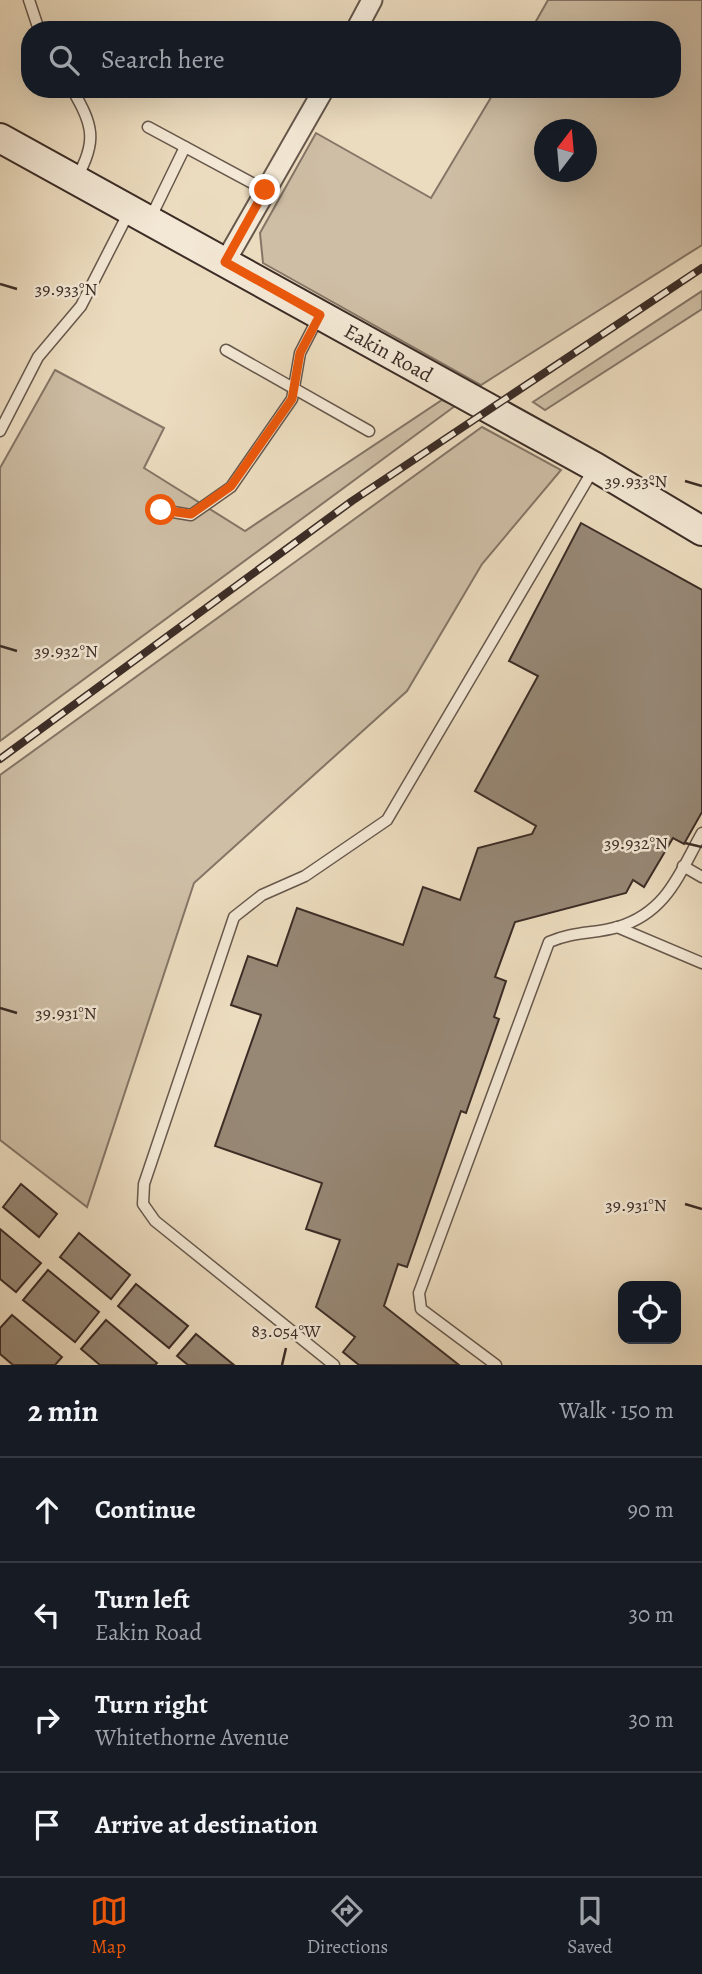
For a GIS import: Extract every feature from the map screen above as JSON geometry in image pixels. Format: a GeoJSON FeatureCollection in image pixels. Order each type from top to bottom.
{"type":"FeatureCollection","features":[{"type":"Feature","properties":{"kind":"street"},"geometry":{"type":"LineString","coordinates":[[361,21],[372,0]]}},
{"type":"Feature","properties":{"kind":"street"},"geometry":{"type":"LineString","coordinates":[[225,262],[319,98]]}},
{"type":"Feature","properties":{"kind":"street","name":"Eakin Road"},"geometry":{"type":"LineString","coordinates":[[0,138],[75,182],[595,467],[702,531]]}},
{"type":"Feature","properties":{"kind":"lane"},"geometry":{"type":"LineString","coordinates":[[29,0],[36,21]]}},
{"type":"Feature","properties":{"kind":"lane"},"geometry":{"type":"LineString","coordinates":[[75,182],[89,154],[91,135],[88,117],[77,98]]}},
{"type":"Feature","properties":{"kind":"lane"},"geometry":{"type":"LineString","coordinates":[[148,127],[265,190]]}},
{"type":"Feature","properties":{"kind":"lane"},"geometry":{"type":"LineString","coordinates":[[0,431],[38,357],[81,306],[185,148]]}},
{"type":"Feature","properties":{"kind":"lane"},"geometry":{"type":"LineString","coordinates":[[161,510],[191,514],[231,486],[292,399],[300,353],[320,315]]}},
{"type":"Feature","properties":{"kind":"lane"},"geometry":{"type":"LineString","coordinates":[[226,350],[369,430]]}},
{"type":"Feature","properties":{"kind":"lane"},"geometry":{"type":"LineString","coordinates":[[334,1365],[155,1221],[143,1204],[144,1184],[234,917],[262,895],[305,876],[387,820],[595,467]]}},
{"type":"Feature","properties":{"kind":"lane"},"geometry":{"type":"LineString","coordinates":[[496,1365],[421,1310],[419,1293],[549,942],[570,933],[617,927],[655,910],[702,833]]}},
{"type":"Feature","properties":{"kind":"lane"},"geometry":{"type":"LineString","coordinates":[[683,866],[702,877]]}},
{"type":"Feature","properties":{"kind":"lane"},"geometry":{"type":"LineString","coordinates":[[617,927],[702,963]]}},
{"type":"Feature","properties":{"kind":"shaded area"},"geometry":{"type":"Polygon","coordinates":[[[548,0],[702,0],[702,245],[481,385],[263,263],[260,233],[316,133],[431,198],[491,98],[681,98],[681,21],[536,21],[548,0]]]}},
{"type":"Feature","properties":{"kind":"shaded area"},"geometry":{"type":"Polygon","coordinates":[[[702,291],[702,309],[545,410],[533,402],[702,291]]]}},
{"type":"Feature","properties":{"kind":"shaded area"},"geometry":{"type":"Polygon","coordinates":[[[55,370],[164,428],[144,468],[245,531],[442,400],[455,406],[0,741],[0,468],[55,370]]]}},
{"type":"Feature","properties":{"kind":"shaded area"},"geometry":{"type":"Polygon","coordinates":[[[482,427],[561,470],[482,564],[407,691],[194,883],[87,1207],[0,1140],[0,775],[482,427]]]}},
{"type":"Feature","properties":{"kind":"building"},"geometry":{"type":"Polygon","coordinates":[[[581,523],[702,590],[702,812],[684,844],[673,838],[644,887],[633,880],[626,893],[515,922],[495,977],[506,981],[494,1017],[499,1019],[466,1113],[461,1111],[407,1267],[398,1264],[384,1306],[459,1365],[359,1365],[343,1352],[355,1337],[316,1307],[340,1240],[306,1229],[322,1183],[215,1146],[261,1015],[231,1005],[248,956],[277,966],[297,908],[403,945],[423,887],[460,900],[478,848],[532,834],[536,826],[475,791],[538,676],[509,661],[581,523]]]}},
{"type":"Feature","properties":{"kind":"building"},"geometry":{"type":"Polygon","coordinates":[[[21,1184],[57,1214],[39,1237],[3,1207],[21,1184]]]}},
{"type":"Feature","properties":{"kind":"building"},"geometry":{"type":"Polygon","coordinates":[[[0,1229],[41,1263],[16,1292],[0,1279],[0,1229]]]}},
{"type":"Feature","properties":{"kind":"building"},"geometry":{"type":"Polygon","coordinates":[[[79,1233],[130,1275],[111,1299],[60,1257],[79,1233]]]}},
{"type":"Feature","properties":{"kind":"building"},"geometry":{"type":"Polygon","coordinates":[[[48,1270],[99,1312],[75,1342],[23,1300],[48,1270]]]}},
{"type":"Feature","properties":{"kind":"building"},"geometry":{"type":"Polygon","coordinates":[[[136,1284],[188,1326],[169,1348],[118,1306],[136,1284]]]}},
{"type":"Feature","properties":{"kind":"building"},"geometry":{"type":"Polygon","coordinates":[[[12,1315],[62,1357],[55,1365],[13,1365],[0,1354],[0,1328],[12,1315]]]}},
{"type":"Feature","properties":{"kind":"building"},"geometry":{"type":"Polygon","coordinates":[[[106,1320],[157,1363],[100,1365],[81,1349],[106,1320]]]}},
{"type":"Feature","properties":{"kind":"building"},"geometry":{"type":"Polygon","coordinates":[[[196,1334],[234,1365],[188,1365],[177,1356],[196,1334]]]}},
{"type":"Feature","properties":{"kind":"railway"},"geometry":{"type":"LineString","coordinates":[[0,759],[352,501],[702,268]]}},
{"type":"Feature","properties":{"kind":"route"},"geometry":{"type":"LineString","coordinates":[[161,510],[191,514],[231,486],[292,399],[300,353],[320,315],[225,262],[265,190]]}}]}
